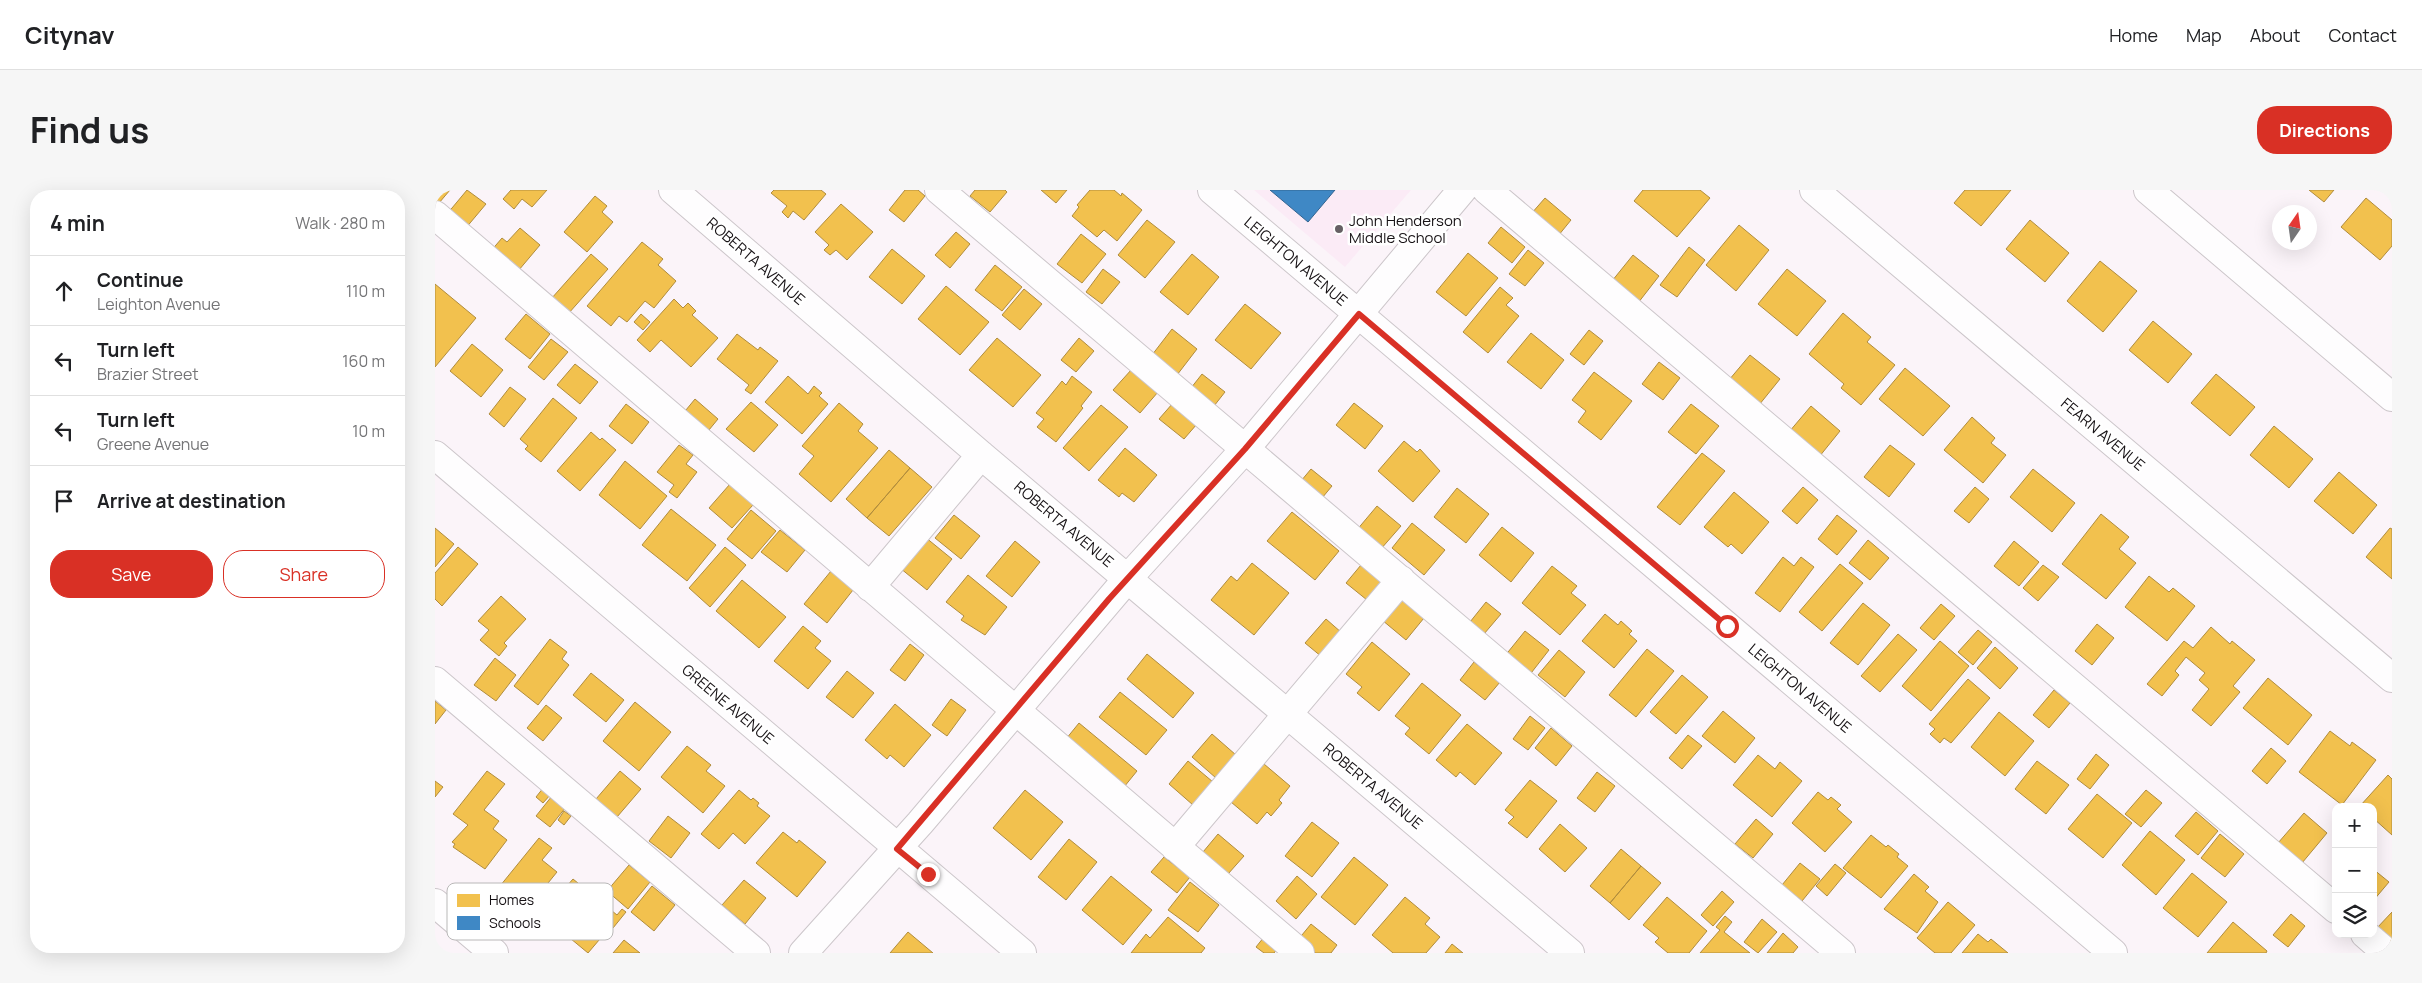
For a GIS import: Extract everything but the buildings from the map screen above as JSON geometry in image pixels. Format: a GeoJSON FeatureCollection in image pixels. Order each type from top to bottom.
{"type":"FeatureCollection","features":[{"type":"Feature","properties":{"kind":"street","name":"ROBERTA AVENUE"},"geometry":{"type":"LineString","coordinates":[[673,190],[981,455],[1570,953]]}},
{"type":"Feature","properties":{"kind":"street"},"geometry":{"type":"LineString","coordinates":[[939,190],[1841,953]]}},
{"type":"Feature","properties":{"kind":"street","name":"LEIGHTON AVENUE"},"geometry":{"type":"LineString","coordinates":[[1212,190],[2113,953]]}},
{"type":"Feature","properties":{"kind":"street"},"geometry":{"type":"LineString","coordinates":[[803,953],[897,849],[1128,578],[1245,449],[1462,190]]}},
{"type":"Feature","properties":{"kind":"street"},"geometry":{"type":"LineString","coordinates":[[1487,190],[2332,906]]}},
{"type":"Feature","properties":{"kind":"street","name":"FEARN AVENUE"},"geometry":{"type":"LineString","coordinates":[[1814,190],[2392,678]]}},
{"type":"Feature","properties":{"kind":"street"},"geometry":{"type":"LineString","coordinates":[[2148,190],[2392,397]]}},
{"type":"Feature","properties":{"kind":"street"},"geometry":{"type":"LineString","coordinates":[[435,215],[1300,953]]}},
{"type":"Feature","properties":{"kind":"street","name":"GREENE AVENUE"},"geometry":{"type":"LineString","coordinates":[[435,455],[897,849],[1022,953]]}},
{"type":"Feature","properties":{"kind":"street"},"geometry":{"type":"LineString","coordinates":[[870,587],[981,455]]}},
{"type":"Feature","properties":{"kind":"street"},"geometry":{"type":"LineString","coordinates":[[1175,847],[1401,580]]}},
{"type":"Feature","properties":{"kind":"street"},"geometry":{"type":"LineString","coordinates":[[435,681],[756,953]]}},
{"type":"Feature","properties":{"kind":"street"},"geometry":{"type":"LineString","coordinates":[[435,903],[447,913]]}},
{"type":"Feature","properties":{"kind":"street"},"geometry":{"type":"LineString","coordinates":[[2370,938],[2387,953]]}},
{"type":"Feature","properties":{"kind":"street"},"geometry":{"type":"LineString","coordinates":[[479,940],[494,953]]}},
{"type":"Feature","properties":{"kind":"shaded area","name":"John Henderson Middle School"},"geometry":{"type":"Polygon","coordinates":[[[1254,190],[1411,190],[1345,267],[1254,190]]]}},
{"type":"Feature","properties":{"kind":"place","name":"John Henderson Middle School"},"geometry":{"type":"Point","coordinates":[1339,229]}},
{"type":"Feature","properties":{"kind":"route"},"geometry":{"type":"LineString","coordinates":[[928,874],[897,849],[1109,599],[1245,449],[1335,340],[1359,314],[1727,626]]}}]}
